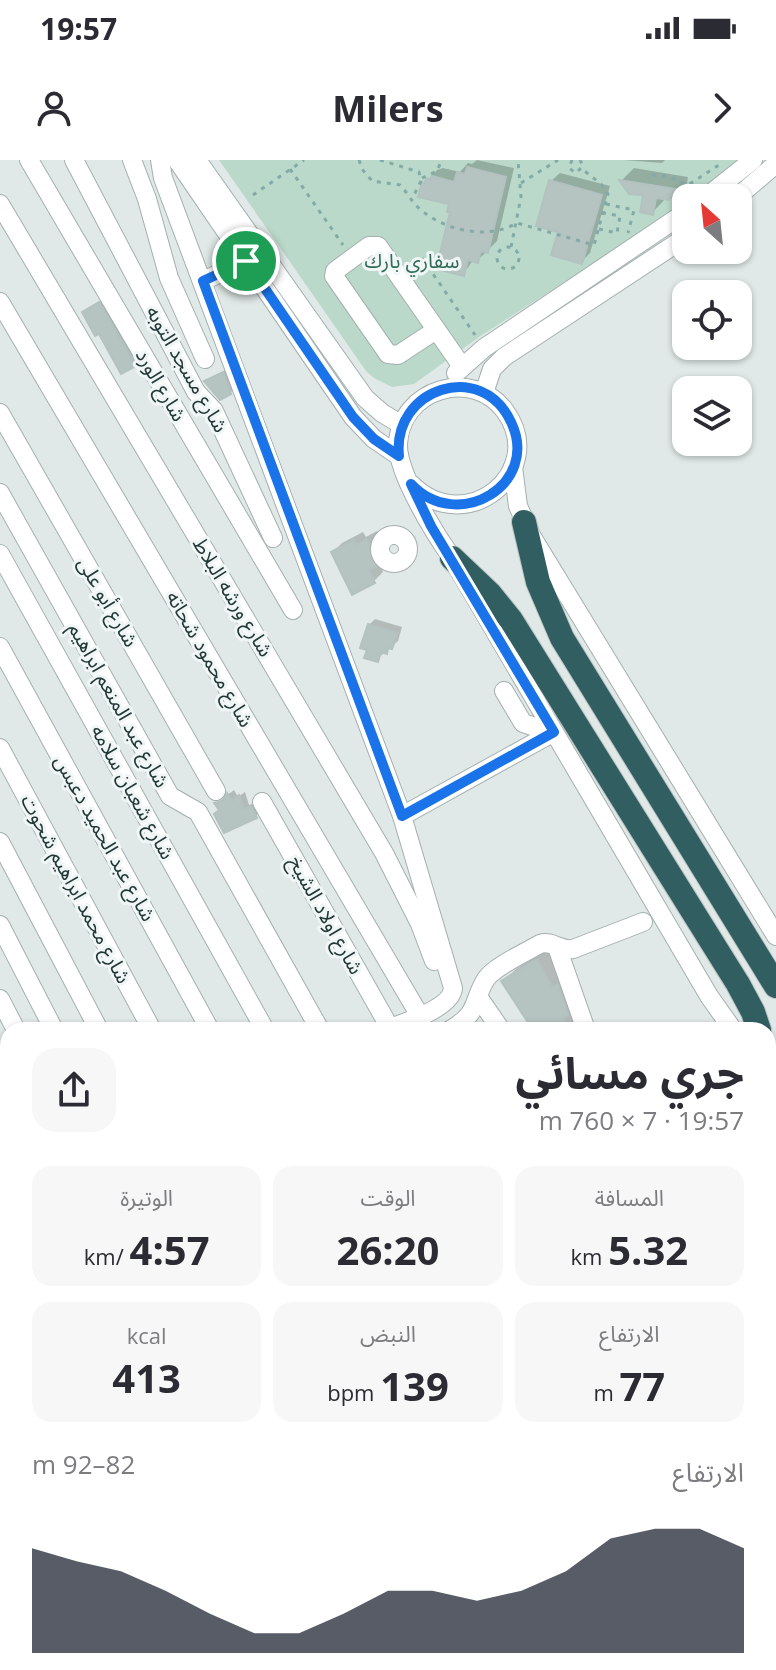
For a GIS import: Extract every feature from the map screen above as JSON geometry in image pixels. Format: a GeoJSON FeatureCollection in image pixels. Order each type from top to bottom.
{"type":"FeatureCollection","features":[{"type":"Feature","properties":{"kind":"highway"},"geometry":{"type":"LineString","coordinates":[[524,522],[538,582],[562,638],[776,986]]}},
{"type":"Feature","properties":{"kind":"highway"},"geometry":{"type":"LineString","coordinates":[[452,558],[490,594],[511,620],[738,984],[756,1022]]}},
{"type":"Feature","properties":{"kind":"street","name":"شارع الورد"},"geometry":{"type":"LineString","coordinates":[[29,160],[293,610]]}},
{"type":"Feature","properties":{"kind":"street","name":"شارع مسجد التوبه"},"geometry":{"type":"LineString","coordinates":[[74,160],[196,392],[214,411],[273,538]]}},
{"type":"Feature","properties":{"kind":"street"},"geometry":{"type":"LineString","coordinates":[[132,160],[147,199],[169,278],[205,359]]}},
{"type":"Feature","properties":{"kind":"street"},"geometry":{"type":"LineString","coordinates":[[160,160],[163,178],[402,816],[453,988],[449,999],[405,1022]]}},
{"type":"Feature","properties":{"kind":"street"},"geometry":{"type":"LineString","coordinates":[[177,160],[353,417],[374,439],[399,456]]}},
{"type":"Feature","properties":{"kind":"street"},"geometry":{"type":"LineString","coordinates":[[197,160],[365,398],[402,425]]}},
{"type":"Feature","properties":{"kind":"street"},"geometry":{"type":"LineString","coordinates":[[723,184],[753,160]]}},
{"type":"Feature","properties":{"kind":"street"},"geometry":{"type":"LineString","coordinates":[[752,184],[776,164]]}},
{"type":"Feature","properties":{"kind":"street","name":"شارع ورشه البلاط"},"geometry":{"type":"LineString","coordinates":[[0,204],[384,853],[420,924],[449,999]]}},
{"type":"Feature","properties":{"kind":"street"},"geometry":{"type":"LineString","coordinates":[[447,388],[461,365],[484,348],[672,222]]}},
{"type":"Feature","properties":{"kind":"street"},"geometry":{"type":"LineString","coordinates":[[652,236],[664,253]]}},
{"type":"Feature","properties":{"kind":"street"},"geometry":{"type":"LineString","coordinates":[[436,330],[398,355],[388,354],[336,280],[335,271],[376,244],[461,365]]}},
{"type":"Feature","properties":{"kind":"street"},"geometry":{"type":"LineString","coordinates":[[484,393],[488,376],[504,357],[672,247]]}},
{"type":"Feature","properties":{"kind":"street"},"geometry":{"type":"LineString","coordinates":[[203,281],[246,261]]}},
{"type":"Feature","properties":{"kind":"street","name":"شارع محمود شحاته"},"geometry":{"type":"LineString","coordinates":[[0,302],[420,1016]]}},
{"type":"Feature","properties":{"kind":"street"},"geometry":{"type":"LineString","coordinates":[[411,484],[438,503],[449,505],[471,504],[501,487],[516,454],[515,430],[503,408],[484,393],[472,389],[436,391],[415,405],[402,425],[399,456],[411,484],[431,526],[721,1022]]}},
{"type":"Feature","properties":{"kind":"street","name":"شارع أبو على"},"geometry":{"type":"LineString","coordinates":[[0,413],[216,791]]}},
{"type":"Feature","properties":{"kind":"street"},"geometry":{"type":"LineString","coordinates":[[513,466],[515,493],[524,522],[776,936]]}},
{"type":"Feature","properties":{"kind":"street","name":"شارع عبد المنعم ابراهيم"},"geometry":{"type":"LineString","coordinates":[[0,493],[170,796],[198,812],[316,1022]]}},
{"type":"Feature","properties":{"kind":"street"},"geometry":{"type":"LineString","coordinates":[[406,541],[431,526]]}},
{"type":"Feature","properties":{"kind":"street","name":"شارع شعبان سلامه"},"geometry":{"type":"LineString","coordinates":[[0,554],[261,1022]]}},
{"type":"Feature","properties":{"kind":"street","name":"شارع عبد الحميد دعبس"},"geometry":{"type":"LineString","coordinates":[[0,647],[206,1022]]}},
{"type":"Feature","properties":{"kind":"street"},"geometry":{"type":"LineString","coordinates":[[504,691],[523,723],[551,728]]}},
{"type":"Feature","properties":{"kind":"street"},"geometry":{"type":"LineString","coordinates":[[402,816],[551,728]]}},
{"type":"Feature","properties":{"kind":"street","name":"شارع محمد ابراهيم شحوت"},"geometry":{"type":"LineString","coordinates":[[0,748],[148,1022]]}},
{"type":"Feature","properties":{"kind":"street","name":"شارع اولاد الشيخ"},"geometry":{"type":"LineString","coordinates":[[262,802],[383,1022]]}},
{"type":"Feature","properties":{"kind":"street"},"geometry":{"type":"LineString","coordinates":[[0,842],[95,1022]]}},
{"type":"Feature","properties":{"kind":"street"},"geometry":{"type":"LineString","coordinates":[[463,1022],[479,998],[487,977],[540,944],[546,942],[573,949],[643,922]]}},
{"type":"Feature","properties":{"kind":"street"},"geometry":{"type":"LineString","coordinates":[[0,925],[50,1022]]}},
{"type":"Feature","properties":{"kind":"street"},"geometry":{"type":"LineString","coordinates":[[557,947],[583,1022]]}},
{"type":"Feature","properties":{"kind":"street"},"geometry":{"type":"LineString","coordinates":[[479,998],[496,1022]]}},
{"type":"Feature","properties":{"kind":"street"},"geometry":{"type":"LineString","coordinates":[[0,999],[12,1022]]}},
{"type":"Feature","properties":{"kind":"path"},"geometry":{"type":"LineString","coordinates":[[253,195],[304,160]]}},
{"type":"Feature","properties":{"kind":"path"},"geometry":{"type":"LineString","coordinates":[[359,160],[372,181],[400,185],[428,215],[459,228],[495,232],[517,223],[594,245],[607,190],[582,169],[580,160]]}},
{"type":"Feature","properties":{"kind":"path"},"geometry":{"type":"LineString","coordinates":[[380,160],[417,170],[421,179]]}},
{"type":"Feature","properties":{"kind":"path"},"geometry":{"type":"LineString","coordinates":[[511,247],[521,183],[518,160]]}},
{"type":"Feature","properties":{"kind":"path"},"geometry":{"type":"LineString","coordinates":[[521,183],[558,160]]}},
{"type":"Feature","properties":{"kind":"path"},"geometry":{"type":"LineString","coordinates":[[570,160],[570,171],[576,173],[582,169]]}},
{"type":"Feature","properties":{"kind":"path"},"geometry":{"type":"LineString","coordinates":[[652,175],[670,177],[688,185],[725,160]]}},
{"type":"Feature","properties":{"kind":"path"},"geometry":{"type":"LineString","coordinates":[[412,199],[421,179],[437,171],[440,164]]}},
{"type":"Feature","properties":{"kind":"path"},"geometry":{"type":"LineString","coordinates":[[290,169],[344,246]]}},
{"type":"Feature","properties":{"kind":"path"},"geometry":{"type":"LineString","coordinates":[[606,204],[634,210],[628,233]]}},
{"type":"Feature","properties":{"kind":"path"},"geometry":{"type":"LineString","coordinates":[[599,229],[617,233],[620,216],[604,213]]}},
{"type":"Feature","properties":{"kind":"path"},"geometry":{"type":"LineString","coordinates":[[511,247],[518,252],[519,261],[514,268],[505,269],[498,264],[497,256],[502,248],[511,247]]}},
{"type":"Feature","properties":{"kind":"path"},"geometry":{"type":"LineString","coordinates":[[422,258],[484,348]]}},
{"type":"Feature","properties":{"kind":"green space","name":"سفاري بارك"},"geometry":{"type":"Polygon","coordinates":[[[219,160],[744,160],[713,184],[672,184],[672,213],[482,335],[414,384],[392,387],[366,371],[219,160]]]}},
{"type":"Feature","properties":{"kind":"building"},"geometry":{"type":"Polygon","coordinates":[[[467,167],[506,177],[488,253],[481,251],[478,263],[468,260],[464,276],[436,269],[450,212],[447,212],[449,204],[418,197],[426,178],[431,180],[432,176],[454,182],[457,172],[465,174],[467,167]]]}},
{"type":"Feature","properties":{"kind":"building"},"geometry":{"type":"Polygon","coordinates":[[[549,180],[602,195],[582,264],[551,255],[558,232],[536,226],[549,180]]]}},
{"type":"Feature","properties":{"kind":"building"},"geometry":{"type":"Polygon","coordinates":[[[619,180],[672,188],[672,198],[669,200],[656,198],[653,215],[640,212],[643,195],[629,194],[619,180]]]}},
{"type":"Feature","properties":{"kind":"building"},"geometry":{"type":"Polygon","coordinates":[[[99,302],[136,366],[121,374],[99,334],[95,336],[82,312],[99,302]]]}},
{"type":"Feature","properties":{"kind":"building"},"geometry":{"type":"Polygon","coordinates":[[[223,372],[231,394],[220,400],[204,381],[223,372]]]}},
{"type":"Feature","properties":{"kind":"building"},"geometry":{"type":"Polygon","coordinates":[[[367,539],[380,565],[369,570],[375,583],[352,595],[331,552],[354,540],[356,545],[367,539]]]}},
{"type":"Feature","properties":{"kind":"building"},"geometry":{"type":"Polygon","coordinates":[[[368,624],[398,633],[392,649],[388,648],[387,654],[381,652],[378,662],[364,658],[367,650],[360,648],[368,624]]]}},
{"type":"Feature","properties":{"kind":"building"},"geometry":{"type":"Polygon","coordinates":[[[227,793],[232,801],[239,795],[244,809],[251,806],[257,818],[224,833],[214,814],[219,810],[214,803],[223,801],[227,793]]]}},
{"type":"Feature","properties":{"kind":"building"},"geometry":{"type":"Polygon","coordinates":[[[537,959],[552,987],[558,985],[568,1015],[563,1016],[565,1022],[527,1022],[501,981],[537,959]]]}},
{"type":"Feature","properties":{"kind":"route"},"geometry":{"type":"LineString","coordinates":[[246,261],[353,417],[386,448],[399,456],[399,435],[407,414],[424,397],[447,388],[472,389],[494,399],[510,418],[515,430],[516,454],[508,477],[501,487],[482,500],[460,506],[438,503],[411,484],[424,514],[554,732],[402,816],[203,281],[246,261]]}}]}
